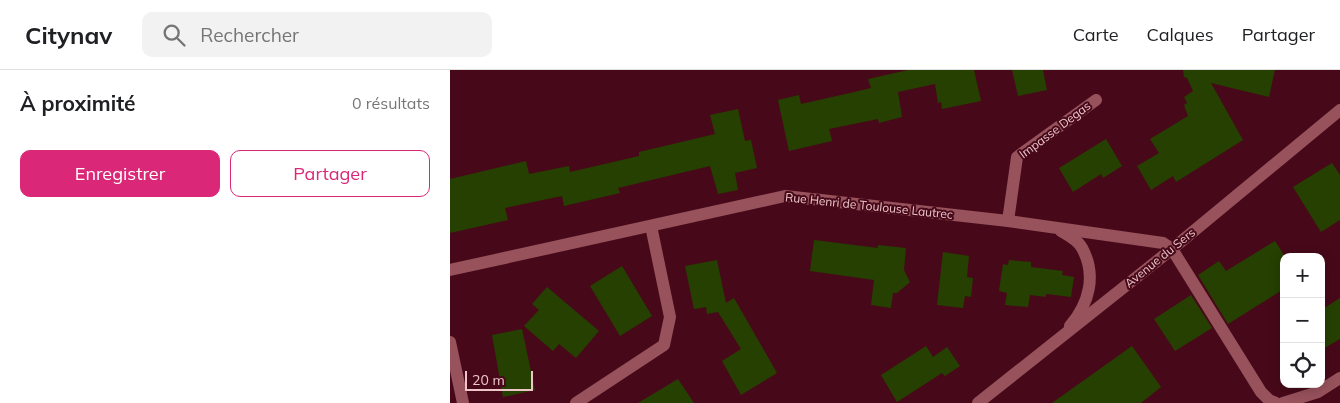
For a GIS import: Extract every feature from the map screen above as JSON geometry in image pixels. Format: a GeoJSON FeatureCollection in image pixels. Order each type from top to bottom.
{"type":"FeatureCollection","features":[{"type":"Feature","properties":{"kind":"street","name":"Impasse Degas"},"geometry":{"type":"LineString","coordinates":[[1008,221],[1018,157],[1096,100]]}},
{"type":"Feature","properties":{"kind":"street","name":"Avenue du Sers"},"geometry":{"type":"LineString","coordinates":[[978,403],[1172,249],[1340,110]]}},
{"type":"Feature","properties":{"kind":"street","name":"Rue Henri de Toulouse Lautrec"},"geometry":{"type":"LineString","coordinates":[[450,270],[784,196],[1008,221],[1163,243],[1172,249]]}},
{"type":"Feature","properties":{"kind":"street"},"geometry":{"type":"LineString","coordinates":[[576,403],[664,345],[670,317],[651,226]]}},
{"type":"Feature","properties":{"kind":"street"},"geometry":{"type":"LineString","coordinates":[[1056,228],[1082,247],[1090,276],[1089,293],[1080,314],[1061,337]]}},
{"type":"Feature","properties":{"kind":"street"},"geometry":{"type":"LineString","coordinates":[[1172,249],[1261,392],[1269,400],[1276,403]]}},
{"type":"Feature","properties":{"kind":"street"},"geometry":{"type":"LineString","coordinates":[[450,342],[464,403]]}},
{"type":"Feature","properties":{"kind":"street"},"geometry":{"type":"LineString","coordinates":[[1283,403],[1302,401],[1340,378]]}},
{"type":"Feature","properties":{"kind":"building"},"geometry":{"type":"Polygon","coordinates":[[[908,70],[974,70],[981,101],[942,109],[941,102],[938,103],[935,84],[898,92],[902,117],[879,123],[878,119],[829,129],[832,141],[789,151],[778,100],[799,95],[801,104],[850,93],[871,88],[868,79],[908,70]]]}},
{"type":"Feature","properties":{"kind":"building"},"geometry":{"type":"Polygon","coordinates":[[[1012,70],[1043,70],[1047,90],[1018,96],[1012,70]]]}},
{"type":"Feature","properties":{"kind":"building"},"geometry":{"type":"Polygon","coordinates":[[[1183,70],[1275,70],[1269,97],[1211,83],[1243,140],[1176,182],[1173,176],[1151,190],[1137,166],[1159,153],[1150,139],[1188,116],[1184,105],[1187,103],[1184,97],[1193,91],[1187,78],[1184,77],[1183,70]]]}},
{"type":"Feature","properties":{"kind":"building"},"geometry":{"type":"Polygon","coordinates":[[[738,109],[745,141],[751,140],[757,168],[735,173],[738,190],[718,194],[710,166],[618,188],[620,193],[564,206],[562,196],[505,208],[508,220],[450,233],[450,179],[526,161],[529,174],[569,166],[570,172],[639,156],[639,152],[715,134],[710,115],[738,109]]]}},
{"type":"Feature","properties":{"kind":"building"},"geometry":{"type":"Polygon","coordinates":[[[1106,139],[1122,166],[1103,178],[1101,174],[1073,192],[1059,168],[1106,139]]]}},
{"type":"Feature","properties":{"kind":"building"},"geometry":{"type":"Polygon","coordinates":[[[1332,163],[1340,175],[1340,220],[1321,232],[1293,187],[1332,163]]]}},
{"type":"Feature","properties":{"kind":"building"},"geometry":{"type":"Polygon","coordinates":[[[814,240],[878,248],[878,245],[906,248],[904,270],[910,282],[897,293],[893,293],[891,308],[871,305],[874,280],[810,271],[814,240]]]}},
{"type":"Feature","properties":{"kind":"building"},"geometry":{"type":"Polygon","coordinates":[[[1275,241],[1283,253],[1280,253],[1280,292],[1228,324],[1198,275],[1219,261],[1226,271],[1275,241]]]}},
{"type":"Feature","properties":{"kind":"building"},"geometry":{"type":"Polygon","coordinates":[[[943,252],[969,256],[967,277],[973,278],[971,297],[965,296],[963,308],[937,305],[943,252]]]}},
{"type":"Feature","properties":{"kind":"building"},"geometry":{"type":"Polygon","coordinates":[[[717,260],[726,303],[734,298],[777,373],[741,395],[722,361],[741,349],[718,312],[707,314],[706,307],[694,309],[685,266],[717,260]]]}},
{"type":"Feature","properties":{"kind":"building"},"geometry":{"type":"Polygon","coordinates":[[[1009,260],[1031,262],[1031,267],[1063,271],[1062,275],[1074,277],[1071,297],[1046,294],[1046,297],[1030,295],[1028,307],[1005,305],[1007,293],[999,291],[1003,264],[1008,265],[1009,260]]]}},
{"type":"Feature","properties":{"kind":"building"},"geometry":{"type":"Polygon","coordinates":[[[622,266],[652,316],[620,336],[590,286],[622,266]]]}},
{"type":"Feature","properties":{"kind":"building"},"geometry":{"type":"Polygon","coordinates":[[[547,287],[599,331],[576,358],[559,344],[553,351],[524,326],[539,310],[532,304],[547,287]]]}},
{"type":"Feature","properties":{"kind":"building"},"geometry":{"type":"Polygon","coordinates":[[[1191,295],[1212,328],[1175,351],[1154,319],[1191,295]]]}},
{"type":"Feature","properties":{"kind":"building"},"geometry":{"type":"Polygon","coordinates":[[[1340,298],[1340,339],[1325,348],[1325,343],[1325,307],[1340,298]]]}},
{"type":"Feature","properties":{"kind":"building"},"geometry":{"type":"Polygon","coordinates":[[[522,329],[535,390],[503,397],[492,335],[522,329]]]}},
{"type":"Feature","properties":{"kind":"building"},"geometry":{"type":"Polygon","coordinates":[[[926,346],[933,357],[947,347],[960,366],[945,376],[942,373],[897,402],[881,375],[926,346]]]}},
{"type":"Feature","properties":{"kind":"building"},"geometry":{"type":"Polygon","coordinates":[[[1132,346],[1161,387],[1141,403],[1052,403],[1132,346]]]}},
{"type":"Feature","properties":{"kind":"building"},"geometry":{"type":"Polygon","coordinates":[[[678,379],[694,403],[638,403],[678,379]]]}}]}
